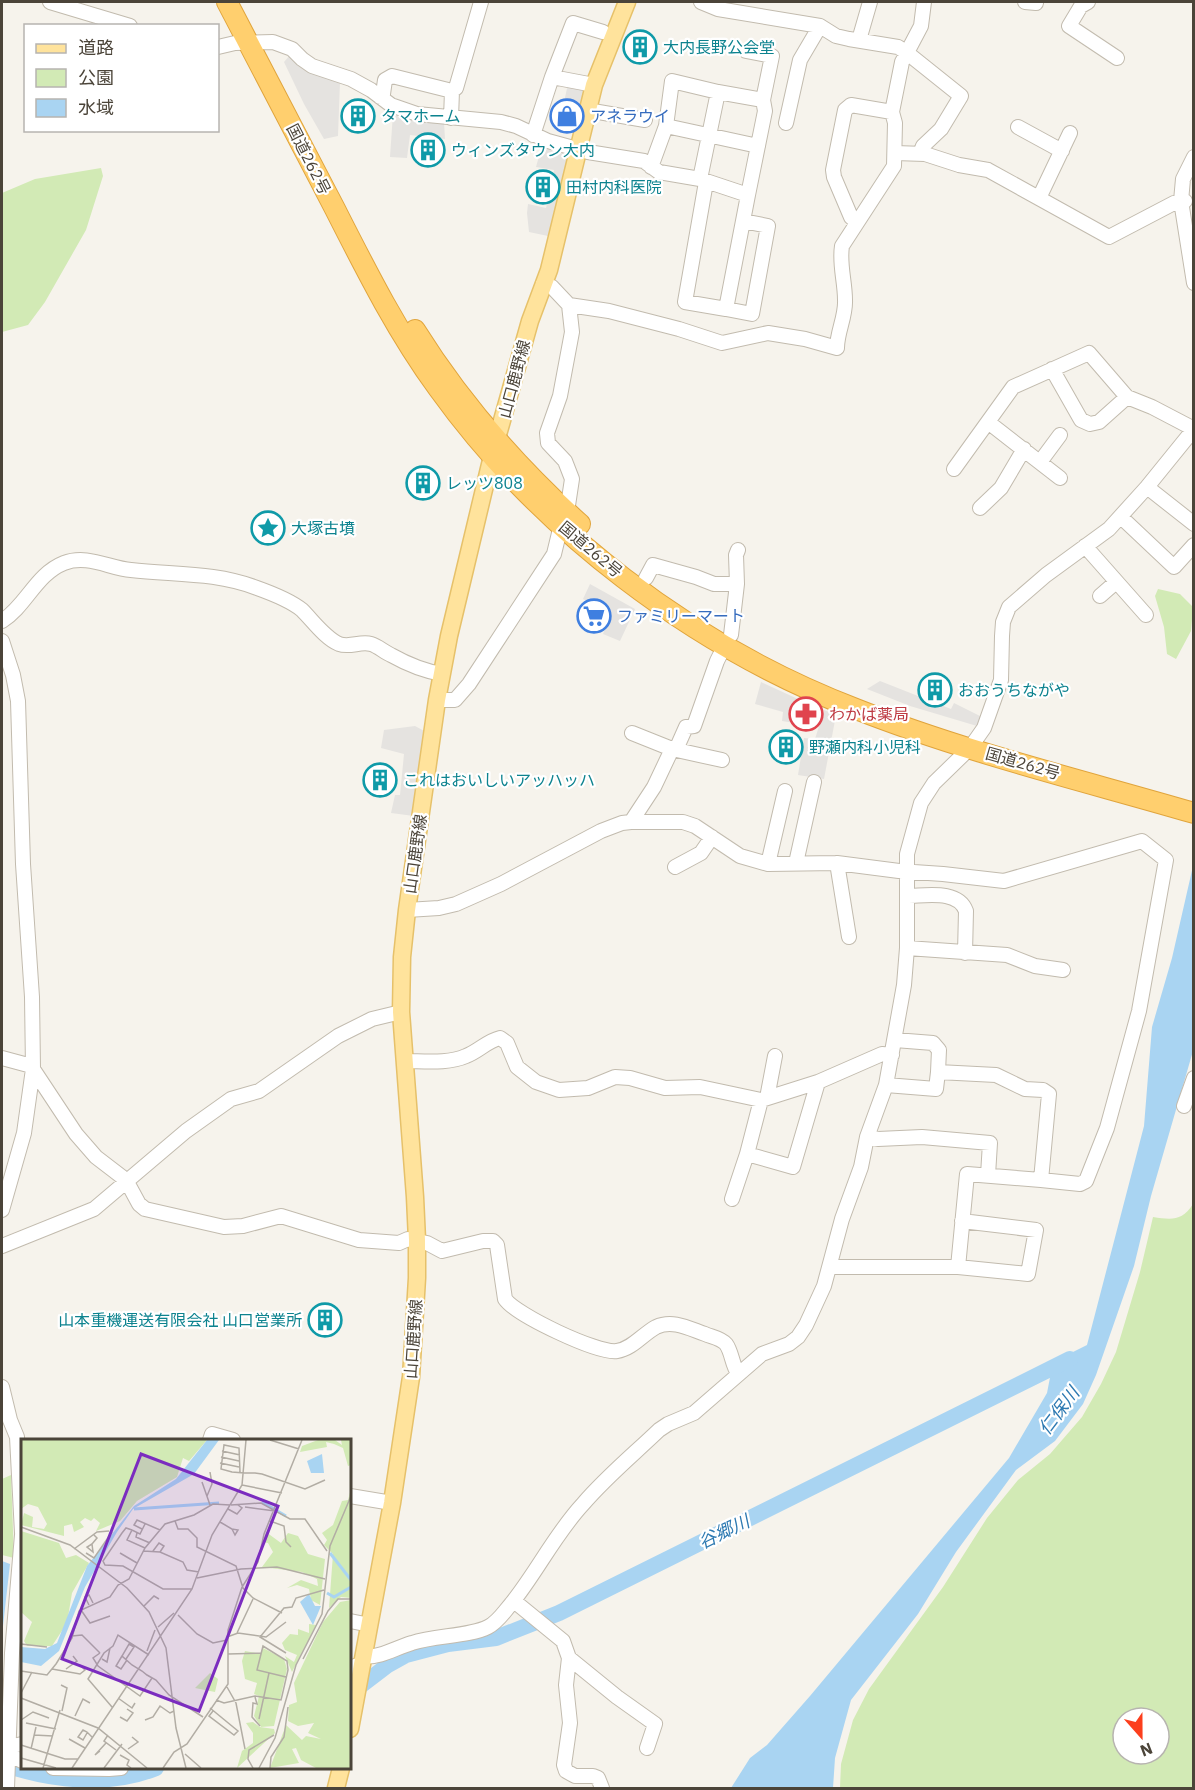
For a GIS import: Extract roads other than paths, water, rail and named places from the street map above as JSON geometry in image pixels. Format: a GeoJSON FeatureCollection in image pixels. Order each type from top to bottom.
{"type":"FeatureCollection","features":[{"type":"Feature","properties":{"kind":"highway","name":"国道262号"},"geometry":{"type":"LineString","coordinates":[[227,2],[255,43]]}},
{"type":"Feature","properties":{"kind":"highway","name":"国道262号"},"geometry":{"type":"LineString","coordinates":[[241,2],[255,43],[387,307],[438,388],[564,519],[642,590],[728,640]]}},
{"type":"Feature","properties":{"kind":"highway","name":"国道262号"},"geometry":{"type":"LineString","coordinates":[[564,519],[768,669],[853,708],[1154,795],[1194,801]]}},
{"type":"Feature","properties":{"kind":"highway","name":"国道262号"},"geometry":{"type":"LineString","coordinates":[[1154,795],[1194,813]]}},
{"type":"Feature","properties":{"kind":"main road","name":"山口鹿野線"},"geometry":{"type":"LineString","coordinates":[[351,1724],[359,1666],[370,1625],[392,1503],[411,1377],[417,1240],[401,1012],[402,957],[437,700],[452,625],[495,449],[530,321],[549,270],[587,110],[614,31],[627,2]]}},
{"type":"Feature","properties":{"kind":"main road"},"geometry":{"type":"LineString","coordinates":[[336,1788],[340,1769]]}},
{"type":"Feature","properties":{"kind":"street"},"geometry":{"type":"LineString","coordinates":[[50,2],[123,24]]}},
{"type":"Feature","properties":{"kind":"street"},"geometry":{"type":"LineString","coordinates":[[451,118],[452,91],[456,88],[463,67],[481,2]]}},
{"type":"Feature","properties":{"kind":"street"},"geometry":{"type":"LineString","coordinates":[[701,2],[718,9],[820,26],[837,36],[898,47],[906,52],[961,96],[941,129],[923,146],[920,154]]}},
{"type":"Feature","properties":{"kind":"street"},"geometry":{"type":"LineString","coordinates":[[859,40],[870,2]]}},
{"type":"Feature","properties":{"kind":"street"},"geometry":{"type":"LineString","coordinates":[[569,305],[609,310],[722,343],[768,333],[805,339],[837,348],[837,337],[846,301],[842,246],[894,166],[895,123],[892,112],[902,62],[921,26],[924,2]]}},
{"type":"Feature","properties":{"kind":"street"},"geometry":{"type":"LineString","coordinates":[[1088,2],[1081,6],[1069,26],[1118,58]]}},
{"type":"Feature","properties":{"kind":"street"},"geometry":{"type":"LineString","coordinates":[[533,135],[573,23],[603,32]]}},
{"type":"Feature","properties":{"kind":"street"},"geometry":{"type":"LineString","coordinates":[[786,123],[800,60],[820,26]]}},
{"type":"Feature","properties":{"kind":"street"},"geometry":{"type":"LineString","coordinates":[[219,47],[235,43],[273,42],[292,49],[302,60],[312,66],[351,79],[392,105],[417,114],[501,122],[548,141],[588,153],[644,161],[658,172],[703,180],[748,195]]}},
{"type":"Feature","properties":{"kind":"street"},"geometry":{"type":"LineString","coordinates":[[726,309],[765,111],[763,100],[772,56],[746,51]]}},
{"type":"Feature","properties":{"kind":"street"},"geometry":{"type":"LineString","coordinates":[[380,97],[385,80],[392,76],[452,91]]}},
{"type":"Feature","properties":{"kind":"street"},"geometry":{"type":"LineString","coordinates":[[552,77],[594,86]]}},
{"type":"Feature","properties":{"kind":"street"},"geometry":{"type":"LineString","coordinates":[[651,167],[666,126],[672,81],[763,100]]}},
{"type":"Feature","properties":{"kind":"street"},"geometry":{"type":"LineString","coordinates":[[718,92],[709,135],[685,302],[752,314],[768,226],[743,221]]}},
{"type":"Feature","properties":{"kind":"street"},"geometry":{"type":"LineString","coordinates":[[857,222],[851,217],[833,170],[845,110],[851,105],[892,112]]}},
{"type":"Feature","properties":{"kind":"street"},"geometry":{"type":"LineString","coordinates":[[587,110],[645,120]]}},
{"type":"Feature","properties":{"kind":"street"},"geometry":{"type":"LineString","coordinates":[[666,126],[758,146]]}},
{"type":"Feature","properties":{"kind":"street"},"geometry":{"type":"LineString","coordinates":[[1018,127],[1062,151]]}},
{"type":"Feature","properties":{"kind":"street"},"geometry":{"type":"LineString","coordinates":[[1039,198],[1070,133]]}},
{"type":"Feature","properties":{"kind":"street"},"geometry":{"type":"LineString","coordinates":[[895,153],[920,154],[988,170],[1109,237],[1174,202],[1183,201]]}},
{"type":"Feature","properties":{"kind":"street"},"geometry":{"type":"LineString","coordinates":[[1194,157],[1183,179],[1183,201],[1194,283]]}},
{"type":"Feature","properties":{"kind":"street"},"geometry":{"type":"LineString","coordinates":[[437,700],[455,700],[470,684],[554,554],[564,519],[572,479],[565,461],[548,443],[547,433],[560,396],[572,332],[569,305],[552,287],[543,284]]}},
{"type":"Feature","properties":{"kind":"street"},"geometry":{"type":"LineString","coordinates":[[359,1666],[405,1645],[475,1631],[497,1621],[583,1503],[659,1430],[694,1413],[762,1354],[789,1344],[798,1337],[806,1325],[824,1286],[842,1219],[861,1167],[867,1137],[886,1085],[904,985],[908,948],[907,854],[921,803],[934,783],[974,743],[990,714],[1001,680],[1003,622],[1009,607],[1109,529],[1194,429],[1127,397],[1089,353],[1013,387],[954,469]]}},
{"type":"Feature","properties":{"kind":"street"},"geometry":{"type":"LineString","coordinates":[[1052,369],[1081,420],[1090,424],[1099,422],[1127,397]]}},
{"type":"Feature","properties":{"kind":"street"},"geometry":{"type":"LineString","coordinates":[[988,422],[1060,478]]}},
{"type":"Feature","properties":{"kind":"street"},"geometry":{"type":"LineString","coordinates":[[1040,462],[1060,435]]}},
{"type":"Feature","properties":{"kind":"street"},"geometry":{"type":"LineString","coordinates":[[980,508],[1001,488],[1024,449]]}},
{"type":"Feature","properties":{"kind":"street"},"geometry":{"type":"LineString","coordinates":[[1147,486],[1194,524]]}},
{"type":"Feature","properties":{"kind":"street"},"geometry":{"type":"LineString","coordinates":[[1121,517],[1174,567],[1194,545]]}},
{"type":"Feature","properties":{"kind":"street"},"geometry":{"type":"LineString","coordinates":[[1085,546],[1146,615]]}},
{"type":"Feature","properties":{"kind":"street"},"geometry":{"type":"LineString","coordinates":[[631,822],[654,787],[686,727],[694,726],[717,661],[728,640],[737,584],[736,555],[738,550]]}},
{"type":"Feature","properties":{"kind":"street"},"geometry":{"type":"LineString","coordinates":[[2,621],[17,608],[52,569],[65,562],[89,560],[115,568],[146,572],[206,574],[258,588],[300,608],[322,631],[339,643],[352,646],[371,644],[411,665],[442,674]]}},
{"type":"Feature","properties":{"kind":"street"},"geometry":{"type":"LineString","coordinates":[[646,578],[653,565],[714,584],[737,584]]}},
{"type":"Feature","properties":{"kind":"street"},"geometry":{"type":"LineString","coordinates":[[1100,596],[1116,582]]}},
{"type":"Feature","properties":{"kind":"street"},"geometry":{"type":"LineString","coordinates":[[2,645],[13,675],[18,701],[23,864],[32,997],[33,1069],[24,1133],[2,1210]]}},
{"type":"Feature","properties":{"kind":"street"},"geometry":{"type":"LineString","coordinates":[[632,733],[672,750],[722,760]]}},
{"type":"Feature","properties":{"kind":"street"},"geometry":{"type":"LineString","coordinates":[[796,863],[814,782]]}},
{"type":"Feature","properties":{"kind":"street"},"geometry":{"type":"LineString","coordinates":[[768,864],[784,791]]}},
{"type":"Feature","properties":{"kind":"street"},"geometry":{"type":"LineString","coordinates":[[407,910],[439,908],[456,904],[501,884],[601,831],[631,822],[683,822],[695,826],[740,855],[768,864],[837,863],[1004,881],[1142,841],[1166,860],[1138,1011],[1107,1128],[1086,1181],[1080,1184],[968,1174],[958,1267]]}},
{"type":"Feature","properties":{"kind":"street"},"geometry":{"type":"LineString","coordinates":[[675,867],[701,853],[712,837]]}},
{"type":"Feature","properties":{"kind":"street"},"geometry":{"type":"LineString","coordinates":[[837,863],[849,937]]}},
{"type":"Feature","properties":{"kind":"street"},"geometry":{"type":"LineString","coordinates":[[907,896],[940,895],[957,899],[964,905],[966,911],[965,953]]}},
{"type":"Feature","properties":{"kind":"street"},"geometry":{"type":"LineString","coordinates":[[908,948],[1007,955],[1035,966],[1063,970]]}},
{"type":"Feature","properties":{"kind":"street"},"geometry":{"type":"LineString","coordinates":[[2,1246],[94,1209],[186,1131],[231,1099],[259,1091],[338,1036],[372,1018],[401,1012]]}},
{"type":"Feature","properties":{"kind":"street"},"geometry":{"type":"LineString","coordinates":[[404,1061],[451,1060],[467,1056],[489,1041],[500,1038],[507,1043],[517,1067],[536,1082],[559,1090],[588,1088],[615,1077],[630,1078],[665,1088],[709,1088],[764,1099],[818,1082],[882,1054],[892,1055]]}},
{"type":"Feature","properties":{"kind":"street"},"geometry":{"type":"LineString","coordinates":[[886,1085],[936,1089],[939,1050],[933,1043],[895,1040]]}},
{"type":"Feature","properties":{"kind":"street"},"geometry":{"type":"LineString","coordinates":[[732,1199],[764,1099],[775,1056]]}},
{"type":"Feature","properties":{"kind":"street"},"geometry":{"type":"LineString","coordinates":[[2,1058],[28,1065],[33,1069],[75,1134],[96,1156],[126,1180],[139,1204],[145,1209],[224,1227],[243,1226],[281,1216],[359,1240],[399,1243],[408,1239],[417,1240],[442,1251],[492,1241],[497,1245],[508,1304],[581,1343],[614,1352],[623,1350],[657,1327],[682,1326],[722,1340],[727,1345],[738,1373]]}},
{"type":"Feature","properties":{"kind":"street"},"geometry":{"type":"LineString","coordinates":[[938,1072],[996,1075],[1025,1089],[1043,1090],[1049,1094],[1041,1180]]}},
{"type":"Feature","properties":{"kind":"street"},"geometry":{"type":"LineString","coordinates":[[1184,1106],[1194,1078]]}},
{"type":"Feature","properties":{"kind":"street"},"geometry":{"type":"LineString","coordinates":[[747,1154],[793,1167],[818,1082]]}},
{"type":"Feature","properties":{"kind":"street"},"geometry":{"type":"LineString","coordinates":[[867,1137],[922,1137],[990,1143],[988,1175]]}},
{"type":"Feature","properties":{"kind":"street"},"geometry":{"type":"LineString","coordinates":[[830,1267],[958,1267],[1029,1274],[1036,1230],[963,1221]]}},
{"type":"Feature","properties":{"kind":"street"},"geometry":{"type":"LineString","coordinates":[[2,1387],[10,1420],[17,1437],[21,1515]]}},
{"type":"Feature","properties":{"kind":"street"},"geometry":{"type":"LineString","coordinates":[[210,1439],[212,1434],[230,1439]]}},
{"type":"Feature","properties":{"kind":"street"},"geometry":{"type":"LineString","coordinates":[[351,1496],[392,1503]]}},
{"type":"Feature","properties":{"kind":"street"},"geometry":{"type":"LineString","coordinates":[[7,1788],[7,1653],[21,1542]]}},
{"type":"Feature","properties":{"kind":"street"},"geometry":{"type":"LineString","coordinates":[[514,1600],[562,1641],[569,1659],[566,1685],[570,1723],[564,1765],[566,1772],[575,1776],[598,1778],[602,1788]]}},
{"type":"Feature","properties":{"kind":"street"},"geometry":{"type":"LineString","coordinates":[[351,1621],[370,1625]]}},
{"type":"Feature","properties":{"kind":"street"},"geometry":{"type":"LineString","coordinates":[[569,1659],[655,1724],[648,1748]]}},
{"type":"Feature","properties":{"kind":"street"},"geometry":{"type":"LineString","coordinates":[[6,1757],[21,1745]]}},
{"type":"Feature","properties":{"kind":"street"},"geometry":{"type":"LineString","coordinates":[[6,1757],[21,1761]]}},
{"type":"Feature","properties":{"kind":"water","name":"仁保川"},"geometry":{"type":"Polygon","coordinates":[[[1193,866],[1193,1051],[1151,1196],[1134,1266],[1096,1375],[1083,1404],[1055,1441],[1016,1470],[956,1552],[918,1614],[851,1700],[835,1758],[833,1788],[731,1788],[750,1758],[767,1745],[810,1696],[1009,1458],[1047,1393],[1053,1362],[1087,1345],[1144,1126],[1152,1027],[1172,958],[1193,866]]]}},
{"type":"Feature","properties":{"kind":"water"},"geometry":{"type":"Polygon","coordinates":[[[2,1561],[10,1564],[2,1635],[2,1561]]]}},
{"type":"Feature","properties":{"kind":"waterway","name":"谷郷川"},"geometry":{"type":"LineString","coordinates":[[351,1693],[388,1665],[406,1655],[448,1644],[496,1638],[559,1613],[1070,1359]]}},
{"type":"Feature","properties":{"kind":"waterway","name":"谷郷川"},"geometry":{"type":"LineString","coordinates":[[2,1764],[39,1774],[79,1780],[118,1778],[153,1769]]}},
{"type":"Feature","properties":{"kind":"place","name":"大内長野公会堂"},"geometry":{"type":"Point","coordinates":[640,47]}},
{"type":"Feature","properties":{"kind":"place","name":"タマホーム"},"geometry":{"type":"Point","coordinates":[358,116]}},
{"type":"Feature","properties":{"kind":"place","name":"アネラウイ"},"geometry":{"type":"Point","coordinates":[567,116]}},
{"type":"Feature","properties":{"kind":"place","name":"ウィンズタウン大内"},"geometry":{"type":"Point","coordinates":[428,150]}},
{"type":"Feature","properties":{"kind":"place","name":"田村内科医院"},"geometry":{"type":"Point","coordinates":[543,187]}},
{"type":"Feature","properties":{"kind":"place","name":"レッツ808"},"geometry":{"type":"Point","coordinates":[423,483]}},
{"type":"Feature","properties":{"kind":"place","name":"大塚古墳"},"geometry":{"type":"Point","coordinates":[268,528]}},
{"type":"Feature","properties":{"kind":"place","name":"ファミリーマート"},"geometry":{"type":"Point","coordinates":[594,616]}},
{"type":"Feature","properties":{"kind":"place","name":"おおうちながや"},"geometry":{"type":"Point","coordinates":[935,690]}},
{"type":"Feature","properties":{"kind":"place","name":"わかば薬局"},"geometry":{"type":"Point","coordinates":[806,714]}},
{"type":"Feature","properties":{"kind":"place","name":"野瀬内科小児科"},"geometry":{"type":"Point","coordinates":[786,747]}},
{"type":"Feature","properties":{"kind":"place","name":"これはおいしいアッハッハ"},"geometry":{"type":"Point","coordinates":[380,780]}},
{"type":"Feature","properties":{"kind":"place","name":"山本重機運送有限会社 山口営業所"},"geometry":{"type":"Point","coordinates":[325,1320]}}]}
